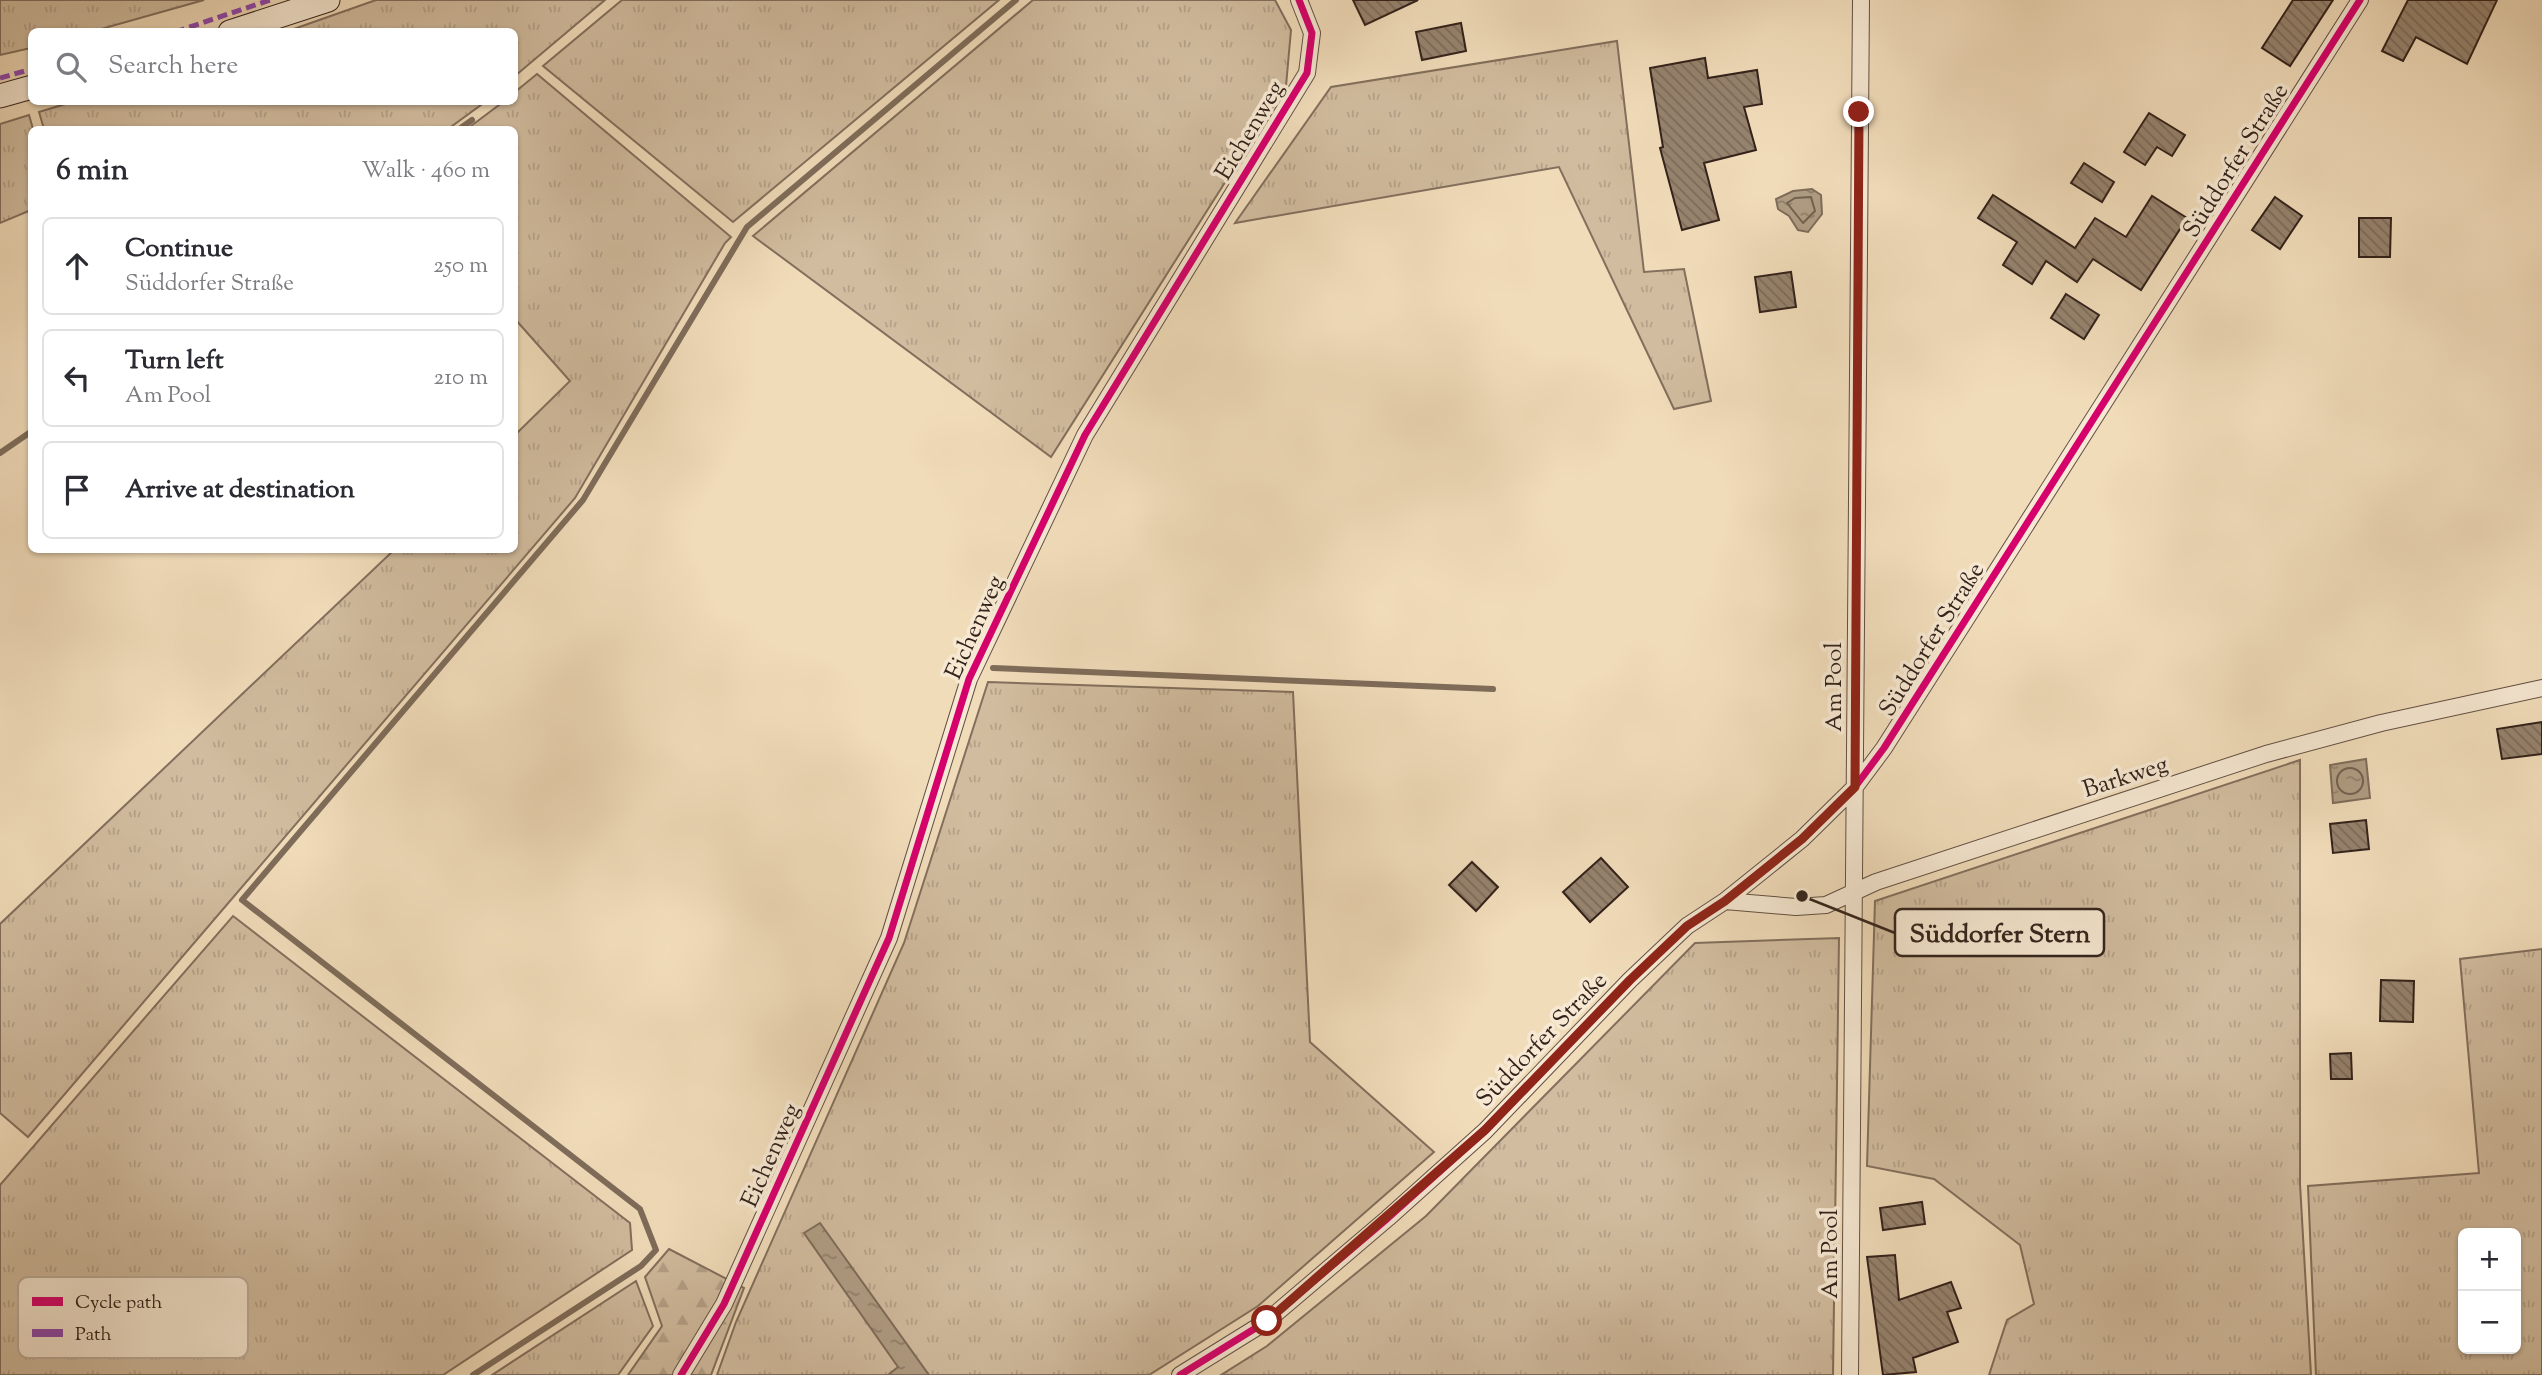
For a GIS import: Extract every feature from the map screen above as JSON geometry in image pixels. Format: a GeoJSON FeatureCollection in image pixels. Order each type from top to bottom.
{"type":"FeatureCollection","features":[{"type":"Feature","properties":{"kind":"main road"},"geometry":{"type":"LineString","coordinates":[[242,28],[328,0]]}},
{"type":"Feature","properties":{"kind":"main road"},"geometry":{"type":"LineString","coordinates":[[0,96],[28,88]]}},
{"type":"Feature","properties":{"kind":"street","name":"Eichenweg"},"geometry":{"type":"LineString","coordinates":[[681,1375],[724,1304],[889,938],[969,679],[1085,435],[1307,74],[1312,33],[1299,0]]}},
{"type":"Feature","properties":{"kind":"street","name":"Am Pool"},"geometry":{"type":"LineString","coordinates":[[1850,1375],[1861,0]]}},
{"type":"Feature","properties":{"kind":"street","name":"Süddorfer Straße"},"geometry":{"type":"LineString","coordinates":[[1180,1375],[1267,1321],[1388,1218],[1485,1130],[1639,971],[1687,926],[1725,901],[1802,839],[1855,787],[1884,748],[2360,0]]}},
{"type":"Feature","properties":{"kind":"street","name":"Barkweg"},"geometry":{"type":"LineString","coordinates":[[1725,901],[1796,906],[1826,905],[1889,877],[2266,754],[2381,723],[2542,688]]}},
{"type":"Feature","properties":{"kind":"green space"},"geometry":{"type":"Polygon","coordinates":[[[0,0],[204,0],[105,28],[28,28],[28,49],[0,55],[0,0]]]}},
{"type":"Feature","properties":{"kind":"green space"},"geometry":{"type":"Polygon","coordinates":[[[376,0],[605,0],[518,73],[518,28],[297,28],[376,0]]]}},
{"type":"Feature","properties":{"kind":"green space"},"geometry":{"type":"Polygon","coordinates":[[[622,0],[999,0],[733,222],[543,66],[622,0]]]}},
{"type":"Feature","properties":{"kind":"green space"},"geometry":{"type":"Polygon","coordinates":[[[1033,0],[1275,0],[1291,30],[1286,86],[1051,457],[753,236],[1033,0]]]}},
{"type":"Feature","properties":{"kind":"green space"},"geometry":{"type":"Polygon","coordinates":[[[1617,41],[1644,272],[1684,269],[1711,401],[1674,409],[1559,167],[1235,223],[1331,87],[1617,41]]]}},
{"type":"Feature","properties":{"kind":"green space"},"geometry":{"type":"Polygon","coordinates":[[[537,74],[731,237],[575,498],[28,1137],[0,1113],[0,924],[391,553],[518,553],[518,432],[570,381],[518,322],[518,126],[471,126],[499,105],[518,105],[518,90],[537,74]]]}},
{"type":"Feature","properties":{"kind":"green space"},"geometry":{"type":"Polygon","coordinates":[[[62,105],[481,105],[452,126],[43,126],[39,112],[62,105]]]}},
{"type":"Feature","properties":{"kind":"green space"},"geometry":{"type":"Polygon","coordinates":[[[29,115],[32,126],[28,126],[28,211],[0,223],[0,124],[29,115]]]}},
{"type":"Feature","properties":{"kind":"green space"},"geometry":{"type":"Polygon","coordinates":[[[988,682],[1293,692],[1310,1042],[1434,1152],[1258,1306],[1149,1375],[717,1375],[736,1322],[904,943],[988,682]]]}},
{"type":"Feature","properties":{"kind":"green space"},"geometry":{"type":"Polygon","coordinates":[[[2300,760],[2300,1184],[2311,1375],[1989,1375],[2007,1320],[2034,1304],[2020,1245],[1934,1179],[1867,1166],[1875,901],[2300,760]]]}},
{"type":"Feature","properties":{"kind":"green space"},"geometry":{"type":"Polygon","coordinates":[[[233,916],[630,1223],[632,1250],[443,1375],[0,1375],[0,1185],[233,916]]]}},
{"type":"Feature","properties":{"kind":"green space"},"geometry":{"type":"Polygon","coordinates":[[[1839,938],[1833,1375],[1221,1375],[1267,1346],[1426,1216],[1695,943],[1839,938]]]}},
{"type":"Feature","properties":{"kind":"green space"},"geometry":{"type":"Polygon","coordinates":[[[2542,949],[2542,1375],[2316,1375],[2308,1186],[2479,1173],[2460,959],[2542,949]]]}},
{"type":"Feature","properties":{"kind":"green space"},"geometry":{"type":"Polygon","coordinates":[[[669,1249],[744,1288],[711,1375],[628,1375],[662,1326],[645,1277],[669,1249]]]}},
{"type":"Feature","properties":{"kind":"green space"},"geometry":{"type":"Polygon","coordinates":[[[636,1281],[653,1326],[618,1375],[492,1375],[636,1281]]]}},
{"type":"Feature","properties":{"kind":"water"},"geometry":{"type":"Polygon","coordinates":[[[1812,189],[1821,195],[1822,214],[1808,232],[1798,230],[1789,216],[1778,209],[1776,199],[1793,191],[1812,189]]]}},
{"type":"Feature","properties":{"kind":"water"},"geometry":{"type":"Polygon","coordinates":[[[2366,759],[2370,798],[2333,803],[2330,765],[2366,759]]]}},
{"type":"Feature","properties":{"kind":"water"},"geometry":{"type":"Polygon","coordinates":[[[820,1223],[929,1375],[888,1375],[898,1367],[804,1233],[820,1223]]]}},
{"type":"Feature","properties":{"kind":"building"},"geometry":{"type":"Polygon","coordinates":[[[1353,0],[1418,0],[1365,25],[1353,0]]]}},
{"type":"Feature","properties":{"kind":"building"},"geometry":{"type":"Polygon","coordinates":[[[2293,0],[2333,0],[2290,66],[2262,48],[2293,0]]]}},
{"type":"Feature","properties":{"kind":"building"},"geometry":{"type":"Polygon","coordinates":[[[2408,0],[2497,0],[2467,64],[2416,37],[2403,61],[2382,51],[2408,0]]]}},
{"type":"Feature","properties":{"kind":"building"},"geometry":{"type":"Polygon","coordinates":[[[1461,23],[1466,51],[1422,60],[1416,32],[1461,23]]]}},
{"type":"Feature","properties":{"kind":"building"},"geometry":{"type":"Polygon","coordinates":[[[1705,58],[1708,78],[1757,70],[1762,104],[1744,107],[1756,150],[1704,163],[1719,220],[1682,230],[1660,148],[1663,147],[1650,68],[1705,58]]]}},
{"type":"Feature","properties":{"kind":"building"},"geometry":{"type":"Polygon","coordinates":[[[2149,113],[2185,135],[2172,156],[2157,147],[2145,165],[2124,152],[2149,113]]]}},
{"type":"Feature","properties":{"kind":"building"},"geometry":{"type":"Polygon","coordinates":[[[2084,163],[2114,182],[2102,202],[2071,183],[2084,163]]]}},
{"type":"Feature","properties":{"kind":"building"},"geometry":{"type":"Polygon","coordinates":[[[1993,195],[2075,248],[2095,218],[2126,237],[2152,196],[2187,218],[2141,290],[2093,259],[2077,282],[2046,261],[2032,284],[2003,265],[2017,242],[1978,218],[1993,195]]]}},
{"type":"Feature","properties":{"kind":"building"},"geometry":{"type":"Polygon","coordinates":[[[2275,197],[2302,216],[2280,249],[2252,230],[2275,197]]]}},
{"type":"Feature","properties":{"kind":"building"},"geometry":{"type":"Polygon","coordinates":[[[2359,218],[2391,218],[2390,257],[2359,257],[2359,218]]]}},
{"type":"Feature","properties":{"kind":"building"},"geometry":{"type":"Polygon","coordinates":[[[1791,272],[1796,307],[1760,312],[1755,277],[1791,272]]]}},
{"type":"Feature","properties":{"kind":"building"},"geometry":{"type":"Polygon","coordinates":[[[2066,294],[2099,315],[2084,339],[2051,318],[2066,294]]]}},
{"type":"Feature","properties":{"kind":"building"},"geometry":{"type":"Polygon","coordinates":[[[2542,722],[2542,754],[2502,759],[2497,729],[2542,722]]]}},
{"type":"Feature","properties":{"kind":"building"},"geometry":{"type":"Polygon","coordinates":[[[2366,820],[2369,849],[2333,853],[2330,824],[2366,820]]]}},
{"type":"Feature","properties":{"kind":"building"},"geometry":{"type":"Polygon","coordinates":[[[1601,858],[1628,887],[1590,922],[1563,892],[1601,858]]]}},
{"type":"Feature","properties":{"kind":"building"},"geometry":{"type":"Polygon","coordinates":[[[1472,862],[1498,887],[1476,911],[1449,885],[1472,862]]]}},
{"type":"Feature","properties":{"kind":"building"},"geometry":{"type":"Polygon","coordinates":[[[2381,980],[2414,981],[2413,1022],[2380,1021],[2381,980]]]}},
{"type":"Feature","properties":{"kind":"building"},"geometry":{"type":"Polygon","coordinates":[[[2351,1053],[2352,1079],[2331,1079],[2330,1054],[2351,1053]]]}},
{"type":"Feature","properties":{"kind":"building"},"geometry":{"type":"Polygon","coordinates":[[[1922,1202],[1925,1224],[1883,1230],[1880,1208],[1922,1202]]]}},
{"type":"Feature","properties":{"kind":"building"},"geometry":{"type":"Polygon","coordinates":[[[1895,1255],[1899,1300],[1951,1282],[1961,1308],[1947,1312],[1958,1342],[1913,1358],[1916,1372],[1883,1375],[1867,1257],[1895,1255]]]}},
{"type":"Feature","properties":{"kind":"waterway"},"geometry":{"type":"LineString","coordinates":[[473,1375],[641,1266],[656,1250],[640,1209],[242,900],[583,500],[747,227],[1016,0]]}},
{"type":"Feature","properties":{"kind":"waterway"},"geometry":{"type":"LineString","coordinates":[[464,126],[472,120]]}},
{"type":"Feature","properties":{"kind":"waterway"},"geometry":{"type":"LineString","coordinates":[[0,453],[28,434]]}},
{"type":"Feature","properties":{"kind":"waterway"},"geometry":{"type":"LineString","coordinates":[[993,668],[1493,689]]}},
{"type":"Feature","properties":{"kind":"marked path"},"geometry":{"type":"LineString","coordinates":[[187,28],[270,0]]}},
{"type":"Feature","properties":{"kind":"marked path"},"geometry":{"type":"LineString","coordinates":[[0,78],[28,70]]}},
{"type":"Feature","properties":{"kind":"cycle path"},"geometry":{"type":"LineString","coordinates":[[681,1375],[724,1304],[889,938],[969,679],[1085,435],[1307,73],[1312,33],[1299,0]]}},
{"type":"Feature","properties":{"kind":"cycle path"},"geometry":{"type":"LineString","coordinates":[[1180,1375],[1267,1321],[1388,1218],[1485,1131],[1630,980],[1687,926],[1725,901],[1802,839],[1855,787],[1884,748],[2360,0]]}},
{"type":"Feature","properties":{"kind":"place","name":"Süddorfer Stern"},"geometry":{"type":"Point","coordinates":[1802,896]}},
{"type":"Feature","properties":{"kind":"route"},"geometry":{"type":"LineString","coordinates":[[1267,1321],[1388,1218],[1485,1130],[1630,980],[1687,926],[1725,901],[1802,839],[1855,787],[1859,112]]}}]}
